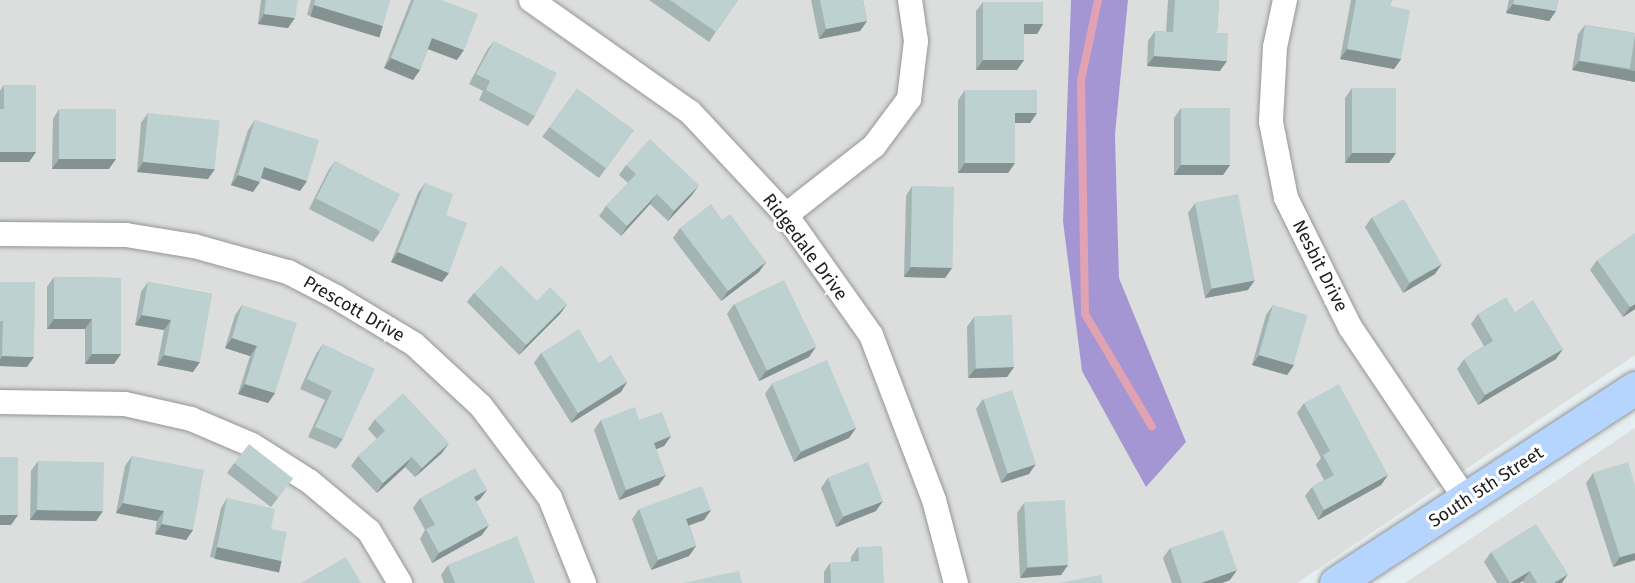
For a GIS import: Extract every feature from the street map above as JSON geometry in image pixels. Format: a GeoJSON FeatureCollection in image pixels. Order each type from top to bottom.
{"type":"FeatureCollection","features":[{"type":"Feature","properties":{"kind":"street","name":"Ridgedale Drive"},"geometry":{"type":"LineString","coordinates":[[531,0],[690,112],[786,215],[871,335],[934,500],[956,583]]}},
{"type":"Feature","properties":{"kind":"street"},"geometry":{"type":"LineString","coordinates":[[786,215],[874,146],[909,99],[916,41],[910,0]]}},
{"type":"Feature","properties":{"kind":"street","name":"Nesbit Drive"},"geometry":{"type":"LineString","coordinates":[[1285,0],[1275,47],[1271,122],[1286,198],[1350,327],[1467,501]]}},
{"type":"Feature","properties":{"kind":"street","name":"Prescott Drive"},"geometry":{"type":"LineString","coordinates":[[0,234],[126,235],[194,246],[288,272],[336,297],[414,344],[481,406],[550,498],[585,583]]}},
{"type":"Feature","properties":{"kind":"street","name":"South 5th Street"},"geometry":{"type":"LineString","coordinates":[[1336,583],[1467,501],[1635,388]]}},
{"type":"Feature","properties":{"kind":"street"},"geometry":{"type":"LineString","coordinates":[[0,402],[125,404],[191,419],[252,445],[309,480],[369,531],[400,583]]}},
{"type":"Feature","properties":{"kind":"shaded area"},"geometry":{"type":"Polygon","coordinates":[[[0,0],[1071,0],[1063,221],[1186,442],[1119,278],[1115,135],[1128,0],[1635,0],[1635,355],[1297,583],[0,583],[0,0]]]}},
{"type":"Feature","properties":{"kind":"shaded area"},"geometry":{"type":"Polygon","coordinates":[[[1071,0],[1128,0],[1115,135],[1119,278],[1186,442],[1146,487],[1082,371],[1063,221],[1071,0]]]}},
{"type":"Feature","properties":{"kind":"shaded area"},"geometry":{"type":"Polygon","coordinates":[[[1635,428],[1635,583],[1405,583],[1635,428]]]}},
{"type":"Feature","properties":{"kind":"building"},"geometry":{"type":"Polygon","coordinates":[[[266,0],[298,0],[295,18],[264,14],[266,0]]]}},
{"type":"Feature","properties":{"kind":"building"},"geometry":{"type":"Polygon","coordinates":[[[315,0],[390,0],[383,26],[314,5],[315,0]]]}},
{"type":"Feature","properties":{"kind":"building"},"geometry":{"type":"Polygon","coordinates":[[[414,0],[441,0],[478,14],[464,50],[432,38],[420,70],[391,58],[414,0]]]}},
{"type":"Feature","properties":{"kind":"building"},"geometry":{"type":"Polygon","coordinates":[[[670,0],[738,0],[716,32],[670,0]]]}},
{"type":"Feature","properties":{"kind":"building"},"geometry":{"type":"Polygon","coordinates":[[[820,0],[863,0],[867,21],[826,29],[820,0]]]}},
{"type":"Feature","properties":{"kind":"building"},"geometry":{"type":"Polygon","coordinates":[[[1175,0],[1219,0],[1217,33],[1228,33],[1227,61],[1154,56],[1155,31],[1173,32],[1175,0]]]}},
{"type":"Feature","properties":{"kind":"building"},"geometry":{"type":"Polygon","coordinates":[[[1356,0],[1392,0],[1390,6],[1410,10],[1401,59],[1347,49],[1356,0]]]}},
{"type":"Feature","properties":{"kind":"building"},"geometry":{"type":"Polygon","coordinates":[[[1514,0],[1558,0],[1556,11],[1513,4],[1514,0]]]}},
{"type":"Feature","properties":{"kind":"building"},"geometry":{"type":"Polygon","coordinates":[[[983,2],[1043,2],[1043,24],[1024,24],[1024,60],[983,60],[983,2]]]}},
{"type":"Feature","properties":{"kind":"building"},"geometry":{"type":"Polygon","coordinates":[[[1585,25],[1635,33],[1630,69],[1579,61],[1585,25]]]}},
{"type":"Feature","properties":{"kind":"building"},"geometry":{"type":"Polygon","coordinates":[[[494,41],[557,73],[535,116],[486,90],[490,81],[476,74],[494,41]]]}},
{"type":"Feature","properties":{"kind":"building"},"geometry":{"type":"Polygon","coordinates":[[[4,85],[36,85],[36,152],[0,152],[0,109],[4,109],[4,85]]]}},
{"type":"Feature","properties":{"kind":"building"},"geometry":{"type":"Polygon","coordinates":[[[1352,88],[1396,88],[1396,153],[1352,153],[1352,88]]]}},
{"type":"Feature","properties":{"kind":"building"},"geometry":{"type":"Polygon","coordinates":[[[577,89],[634,130],[606,168],[549,127],[577,89]]]}},
{"type":"Feature","properties":{"kind":"building"},"geometry":{"type":"Polygon","coordinates":[[[965,90],[1037,90],[1037,113],[1015,113],[1015,163],[965,163],[965,90]]]}},
{"type":"Feature","properties":{"kind":"building"},"geometry":{"type":"Polygon","coordinates":[[[1181,108],[1230,108],[1230,165],[1181,165],[1181,108]]]}},
{"type":"Feature","properties":{"kind":"building"},"geometry":{"type":"Polygon","coordinates":[[[59,109],[116,109],[116,159],[59,159],[59,109]]]}},
{"type":"Feature","properties":{"kind":"building"},"geometry":{"type":"Polygon","coordinates":[[[148,113],[220,121],[214,169],[143,162],[148,113]]]}},
{"type":"Feature","properties":{"kind":"building"},"geometry":{"type":"Polygon","coordinates":[[[255,120],[319,140],[307,181],[264,167],[260,182],[238,175],[255,120]]]}},
{"type":"Feature","properties":{"kind":"building"},"geometry":{"type":"Polygon","coordinates":[[[650,139],[699,185],[674,211],[657,194],[627,226],[606,206],[636,174],[626,165],[650,139]]]}},
{"type":"Feature","properties":{"kind":"building"},"geometry":{"type":"Polygon","coordinates":[[[335,161],[400,194],[381,232],[316,198],[335,161]]]}},
{"type":"Feature","properties":{"kind":"building"},"geometry":{"type":"Polygon","coordinates":[[[425,183],[453,194],[446,215],[467,223],[449,273],[398,252],[425,183]]]}},
{"type":"Feature","properties":{"kind":"building"},"geometry":{"type":"Polygon","coordinates":[[[912,186],[954,187],[953,268],[911,267],[912,186]]]}},
{"type":"Feature","properties":{"kind":"building"},"geometry":{"type":"Polygon","coordinates":[[[1238,194],[1255,280],[1212,289],[1195,202],[1238,194]]]}},
{"type":"Feature","properties":{"kind":"building"},"geometry":{"type":"Polygon","coordinates":[[[1404,199],[1442,264],[1409,282],[1372,218],[1404,199]]]}},
{"type":"Feature","properties":{"kind":"building"},"geometry":{"type":"Polygon","coordinates":[[[711,204],[722,220],[730,214],[766,262],[728,291],[680,228],[711,204]]]}},
{"type":"Feature","properties":{"kind":"building"},"geometry":{"type":"Polygon","coordinates":[[[1635,233],[1635,304],[1630,307],[1597,260],[1635,233]]]}},
{"type":"Feature","properties":{"kind":"building"},"geometry":{"type":"Polygon","coordinates":[[[501,265],[537,301],[550,287],[567,304],[526,345],[474,293],[501,265]]]}},
{"type":"Feature","properties":{"kind":"building"},"geometry":{"type":"Polygon","coordinates":[[[54,277],[121,278],[121,354],[92,354],[92,319],[54,319],[54,277]]]}},
{"type":"Feature","properties":{"kind":"building"},"geometry":{"type":"Polygon","coordinates":[[[784,280],[816,347],[767,371],[735,304],[784,280]]]}},
{"type":"Feature","properties":{"kind":"building"},"geometry":{"type":"Polygon","coordinates":[[[0,282],[35,282],[34,357],[2,356],[3,321],[0,321],[0,282]]]}},
{"type":"Feature","properties":{"kind":"building"},"geometry":{"type":"Polygon","coordinates":[[[148,282],[212,294],[200,362],[164,355],[171,320],[142,315],[148,282]]]}},
{"type":"Feature","properties":{"kind":"building"},"geometry":{"type":"Polygon","coordinates":[[[1506,297],[1515,312],[1533,300],[1563,349],[1485,395],[1464,359],[1493,341],[1478,314],[1506,297]]]}},
{"type":"Feature","properties":{"kind":"building"},"geometry":{"type":"Polygon","coordinates":[[[242,305],[297,323],[275,393],[245,384],[257,346],[232,338],[242,305]]]}},
{"type":"Feature","properties":{"kind":"building"},"geometry":{"type":"Polygon","coordinates":[[[1273,305],[1308,315],[1293,365],[1259,355],[1273,305]]]}},
{"type":"Feature","properties":{"kind":"building"},"geometry":{"type":"Polygon","coordinates":[[[1012,315],[1014,367],[976,368],[974,316],[1012,315]]]}},
{"type":"Feature","properties":{"kind":"building"},"geometry":{"type":"Polygon","coordinates":[[[579,329],[599,363],[611,355],[627,382],[578,413],[541,353],[579,329]]]}},
{"type":"Feature","properties":{"kind":"building"},"geometry":{"type":"Polygon","coordinates":[[[323,344],[375,369],[343,439],[315,427],[332,391],[307,379],[323,344]]]}},
{"type":"Feature","properties":{"kind":"building"},"geometry":{"type":"Polygon","coordinates":[[[827,360],[856,428],[801,452],[772,383],[827,360]]]}},
{"type":"Feature","properties":{"kind":"building"},"geometry":{"type":"Polygon","coordinates":[[[1339,384],[1388,475],[1324,510],[1312,487],[1334,475],[1323,455],[1330,451],[1304,403],[1339,384]]]}},
{"type":"Feature","properties":{"kind":"building"},"geometry":{"type":"Polygon","coordinates":[[[1012,390],[1036,464],[1008,473],[983,399],[1012,390]]]}},
{"type":"Feature","properties":{"kind":"building"},"geometry":{"type":"Polygon","coordinates":[[[403,393],[449,443],[422,468],[412,457],[383,483],[358,456],[385,431],[375,419],[403,393]]]}},
{"type":"Feature","properties":{"kind":"building"},"geometry":{"type":"Polygon","coordinates":[[[635,407],[639,420],[662,412],[671,436],[654,443],[666,475],[626,490],[601,420],[635,407]]]}},
{"type":"Feature","properties":{"kind":"building"},"geometry":{"type":"Polygon","coordinates":[[[249,444],[293,478],[278,497],[234,463],[249,444]]]}},
{"type":"Feature","properties":{"kind":"building"},"geometry":{"type":"Polygon","coordinates":[[[132,456],[204,470],[193,530],[162,524],[164,511],[123,503],[132,456]]]}},
{"type":"Feature","properties":{"kind":"building"},"geometry":{"type":"Polygon","coordinates":[[[0,457],[18,457],[18,515],[0,515],[0,457]]]}},
{"type":"Feature","properties":{"kind":"building"},"geometry":{"type":"Polygon","coordinates":[[[38,461],[104,462],[103,511],[37,510],[38,461]]]}},
{"type":"Feature","properties":{"kind":"building"},"geometry":{"type":"Polygon","coordinates":[[[868,462],[883,501],[843,517],[828,477],[868,462]]]}},
{"type":"Feature","properties":{"kind":"building"},"geometry":{"type":"Polygon","coordinates":[[[1628,462],[1635,485],[1635,553],[1620,557],[1593,473],[1628,462]]]}},
{"type":"Feature","properties":{"kind":"building"},"geometry":{"type":"Polygon","coordinates":[[[475,468],[487,490],[474,497],[489,525],[439,553],[426,529],[435,525],[420,498],[475,468]]]}},
{"type":"Feature","properties":{"kind":"building"},"geometry":{"type":"Polygon","coordinates":[[[702,486],[711,510],[686,519],[696,546],[658,560],[639,509],[702,486]]]}},
{"type":"Feature","properties":{"kind":"building"},"geometry":{"type":"Polygon","coordinates":[[[227,498],[275,509],[271,529],[287,532],[281,561],[217,547],[227,498]]]}},
{"type":"Feature","properties":{"kind":"building"},"geometry":{"type":"Polygon","coordinates":[[[1065,500],[1068,565],[1027,567],[1024,502],[1065,500]]]}},
{"type":"Feature","properties":{"kind":"building"},"geometry":{"type":"Polygon","coordinates":[[[1536,524],[1568,574],[1554,583],[1537,583],[1530,571],[1510,583],[1491,552],[1536,524]]]}},
{"type":"Feature","properties":{"kind":"building"},"geometry":{"type":"Polygon","coordinates":[[[1223,530],[1237,570],[1201,583],[1182,583],[1170,548],[1223,530]]]}},
{"type":"Feature","properties":{"kind":"building"},"geometry":{"type":"Polygon","coordinates":[[[517,536],[535,583],[455,583],[448,565],[517,536]]]}},
{"type":"Feature","properties":{"kind":"building"},"geometry":{"type":"Polygon","coordinates":[[[882,546],[884,583],[831,583],[830,563],[859,561],[858,547],[882,546]]]}},
{"type":"Feature","properties":{"kind":"building"},"geometry":{"type":"Polygon","coordinates":[[[346,557],[361,583],[301,583],[346,557]]]}},
{"type":"Feature","properties":{"kind":"building"},"geometry":{"type":"Polygon","coordinates":[[[739,571],[742,583],[683,583],[739,571]]]}},
{"type":"Feature","properties":{"kind":"building"},"geometry":{"type":"Polygon","coordinates":[[[1101,575],[1103,583],[1059,583],[1101,575]]]}},
{"type":"Feature","properties":{"kind":"waterway"},"geometry":{"type":"LineString","coordinates":[[1098,0],[1081,81],[1085,314],[1152,427]]}}]}
